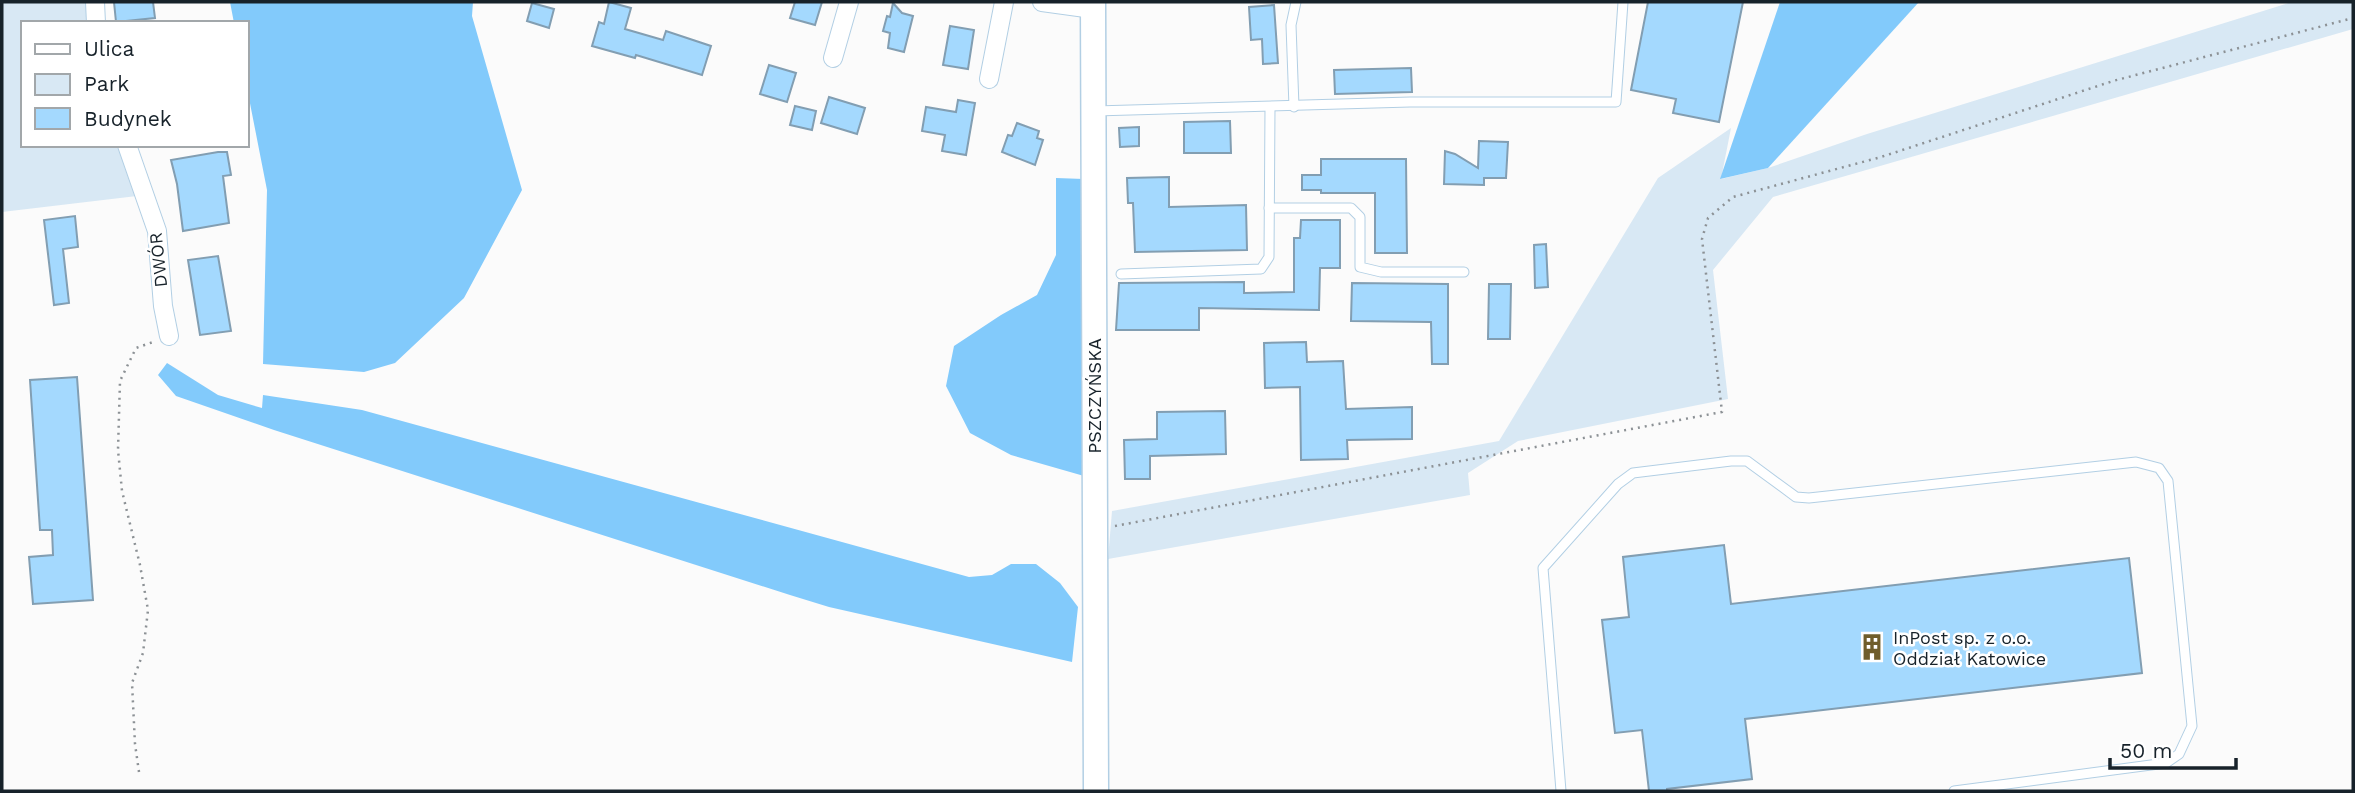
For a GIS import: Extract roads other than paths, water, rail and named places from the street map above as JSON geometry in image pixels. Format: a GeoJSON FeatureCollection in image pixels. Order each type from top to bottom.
{"type":"FeatureCollection","features":[{"type":"Feature","properties":{"kind":"main road","name":"PSZCZYŃSKA"},"geometry":{"type":"LineString","coordinates":[[1093,6],[1096,791]]}},
{"type":"Feature","properties":{"kind":"street"},"geometry":{"type":"LineString","coordinates":[[95,2],[96,21]]}},
{"type":"Feature","properties":{"kind":"street"},"geometry":{"type":"LineString","coordinates":[[833,58],[849,2]]}},
{"type":"Feature","properties":{"kind":"street"},"geometry":{"type":"LineString","coordinates":[[989,79],[1004,2]]}},
{"type":"Feature","properties":{"kind":"street"},"geometry":{"type":"LineString","coordinates":[[1042,2],[1093,6]]}},
{"type":"Feature","properties":{"kind":"street","name":"DWÓR"},"geometry":{"type":"LineString","coordinates":[[128,147],[157,231],[163,306],[169,336]]}},
{"type":"Feature","properties":{"kind":"lane"},"geometry":{"type":"LineString","coordinates":[[1294,107],[1292,25],[1296,2]]}},
{"type":"Feature","properties":{"kind":"lane"},"geometry":{"type":"LineString","coordinates":[[1093,111],[1410,102],[1616,102],[1623,2]]}},
{"type":"Feature","properties":{"kind":"lane"},"geometry":{"type":"LineString","coordinates":[[1121,274],[1261,269],[1269,257],[1270,108]]}},
{"type":"Feature","properties":{"kind":"lane"},"geometry":{"type":"LineString","coordinates":[[1269,208],[1352,208],[1360,217],[1360,267],[1381,272],[1464,272]]}},
{"type":"Feature","properties":{"kind":"lane"},"geometry":{"type":"LineString","coordinates":[[1561,791],[1543,568],[1618,484],[1633,473],[1747,461],[1796,497],[1809,498],[2136,461],[2159,468],[2168,481],[2192,726],[2179,754],[2166,763],[1954,791]]}},
{"type":"Feature","properties":{"kind":"place","name":"InPost sp. z o.o. Oddział Katowice"},"geometry":{"type":"Point","coordinates":[1872,647]}}]}
